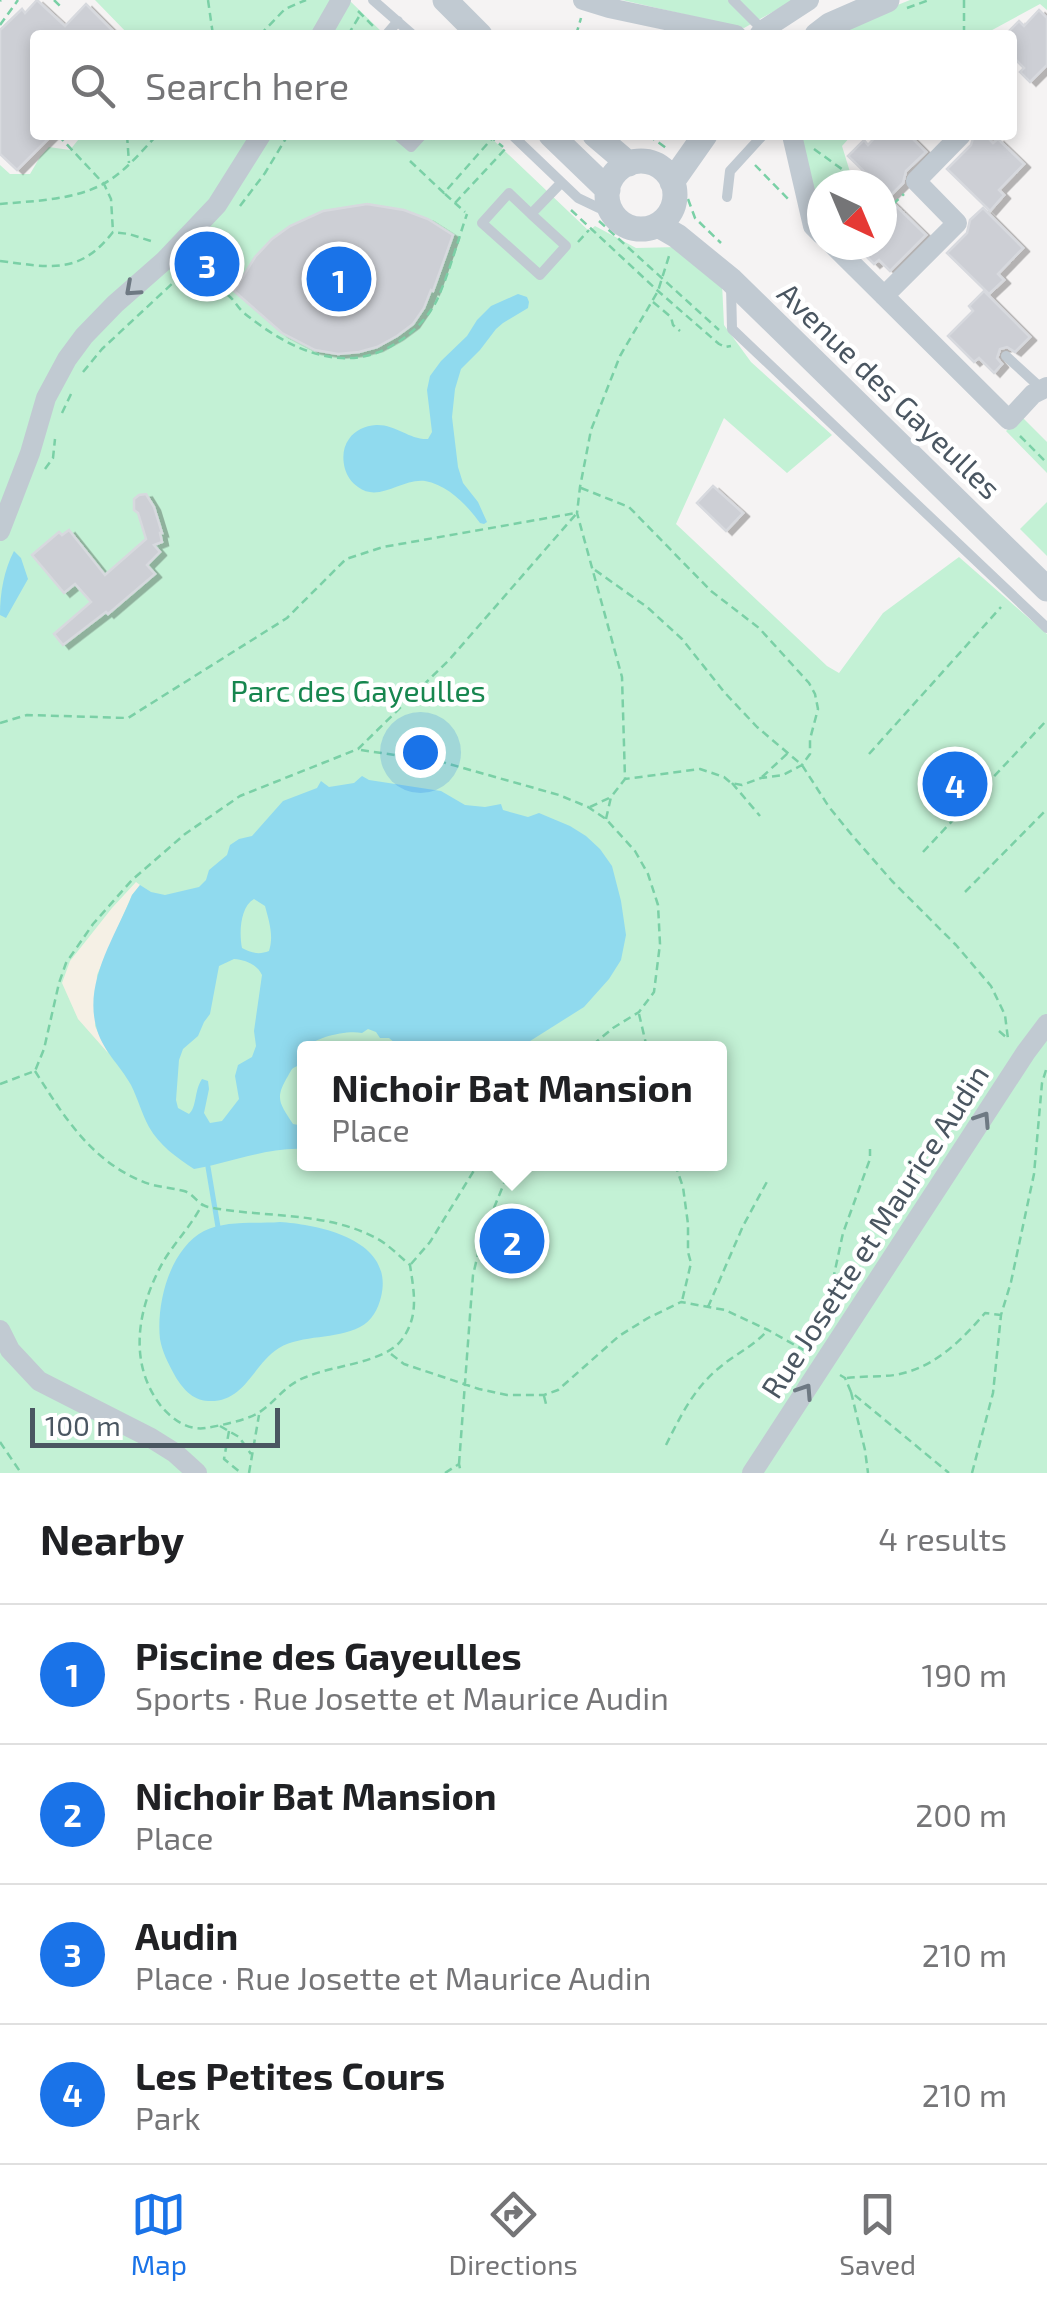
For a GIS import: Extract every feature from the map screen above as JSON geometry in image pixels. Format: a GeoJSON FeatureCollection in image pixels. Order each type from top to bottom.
{"type":"FeatureCollection","features":[{"type":"Feature","properties":{"kind":"street"},"geometry":{"type":"LineString","coordinates":[[324,30],[344,0]]}},
{"type":"Feature","properties":{"kind":"street"},"geometry":{"type":"LineString","coordinates":[[445,0],[475,30]]}},
{"type":"Feature","properties":{"kind":"street"},"geometry":{"type":"LineString","coordinates":[[583,0],[713,30]]}},
{"type":"Feature","properties":{"kind":"street"},"geometry":{"type":"LineString","coordinates":[[764,30],[809,0]]}},
{"type":"Feature","properties":{"kind":"street"},"geometry":{"type":"LineString","coordinates":[[824,30],[886,0]]}},
{"type":"Feature","properties":{"kind":"street"},"geometry":{"type":"LineString","coordinates":[[0,532],[46,398],[67,359],[114,304],[171,255],[216,206],[259,140]]}},
{"type":"Feature","properties":{"kind":"street"},"geometry":{"type":"LineString","coordinates":[[556,140],[608,198],[616,219],[628,227],[642,229],[667,202],[701,140]]}},
{"type":"Feature","properties":{"kind":"street"},"geometry":{"type":"LineString","coordinates":[[600,140],[629,164]]}},
{"type":"Feature","properties":{"kind":"street"},"geometry":{"type":"LineString","coordinates":[[667,202],[693,140]]}},
{"type":"Feature","properties":{"kind":"street"},"geometry":{"type":"LineString","coordinates":[[799,140],[807,189]]}},
{"type":"Feature","properties":{"kind":"street"},"geometry":{"type":"LineString","coordinates":[[884,296],[957,223],[916,181],[957,140]]}},
{"type":"Feature","properties":{"kind":"street"},"geometry":{"type":"LineString","coordinates":[[608,198],[615,174],[629,164],[642,162],[667,202]]}},
{"type":"Feature","properties":{"kind":"street","name":"Avenue des Gayeulles"},"geometry":{"type":"LineString","coordinates":[[667,202],[731,280],[1047,590]]}},
{"type":"Feature","properties":{"kind":"street"},"geometry":{"type":"LineString","coordinates":[[847,260],[1008,420],[1045,390]]}},
{"type":"Feature","properties":{"kind":"street","name":"Rue Josette et Maurice Audin"},"geometry":{"type":"LineString","coordinates":[[752,1473],[1047,1024]]}},
{"type":"Feature","properties":{"kind":"street"},"geometry":{"type":"LineString","coordinates":[[0,1330],[10,1350],[39,1381],[151,1438],[176,1453],[196,1473]]}},
{"type":"Feature","properties":{"kind":"lane"},"geometry":{"type":"LineString","coordinates":[[373,0],[407,30]]}},
{"type":"Feature","properties":{"kind":"lane"},"geometry":{"type":"LineString","coordinates":[[732,0],[759,30]]}},
{"type":"Feature","properties":{"kind":"lane"},"geometry":{"type":"LineString","coordinates":[[389,30],[398,22]]}},
{"type":"Feature","properties":{"kind":"lane"},"geometry":{"type":"LineString","coordinates":[[402,140],[411,148],[418,140]]}},
{"type":"Feature","properties":{"kind":"lane"},"geometry":{"type":"LineString","coordinates":[[516,140],[583,201],[598,208],[608,198]]}},
{"type":"Feature","properties":{"kind":"lane"},"geometry":{"type":"LineString","coordinates":[[727,197],[730,171],[758,140]]}},
{"type":"Feature","properties":{"kind":"lane"},"geometry":{"type":"LineString","coordinates":[[532,214],[561,183]]}},
{"type":"Feature","properties":{"kind":"lane"},"geometry":{"type":"LineString","coordinates":[[509,193],[532,214],[566,246],[540,275],[482,223],[509,193]]}},
{"type":"Feature","properties":{"kind":"lane"},"geometry":{"type":"LineString","coordinates":[[731,280],[736,333],[1047,628]]}},
{"type":"Feature","properties":{"kind":"lane"},"geometry":{"type":"LineString","coordinates":[[1006,356],[1045,390]]}},
{"type":"Feature","properties":{"kind":"path"},"geometry":{"type":"LineString","coordinates":[[0,25],[18,0]]}},
{"type":"Feature","properties":{"kind":"path"},"geometry":{"type":"LineString","coordinates":[[54,0],[61,6]]}},
{"type":"Feature","properties":{"kind":"path"},"geometry":{"type":"LineString","coordinates":[[208,0],[212,30]]}},
{"type":"Feature","properties":{"kind":"path"},"geometry":{"type":"LineString","coordinates":[[265,30],[285,9],[306,0]]}},
{"type":"Feature","properties":{"kind":"path"},"geometry":{"type":"LineString","coordinates":[[344,0],[378,30]]}},
{"type":"Feature","properties":{"kind":"path"},"geometry":{"type":"LineString","coordinates":[[964,0],[964,30]]}},
{"type":"Feature","properties":{"kind":"path"},"geometry":{"type":"LineString","coordinates":[[351,30],[360,14]]}},
{"type":"Feature","properties":{"kind":"path"},"geometry":{"type":"LineString","coordinates":[[0,261],[70,266],[89,257],[113,232],[111,199],[104,184],[63,140]]}},
{"type":"Feature","properties":{"kind":"path"},"geometry":{"type":"LineString","coordinates":[[127,140],[129,164]]}},
{"type":"Feature","properties":{"kind":"path"},"geometry":{"type":"LineString","coordinates":[[0,204],[76,194],[104,184],[153,140]]}},
{"type":"Feature","properties":{"kind":"path"},"geometry":{"type":"LineString","coordinates":[[235,212],[266,173],[285,140]]}},
{"type":"Feature","properties":{"kind":"path"},"geometry":{"type":"LineString","coordinates":[[444,193],[489,140]]}},
{"type":"Feature","properties":{"kind":"path"},"geometry":{"type":"LineString","coordinates":[[496,140],[505,149]]}},
{"type":"Feature","properties":{"kind":"path"},"geometry":{"type":"LineString","coordinates":[[456,203],[511,140]]}},
{"type":"Feature","properties":{"kind":"path"},"geometry":{"type":"LineString","coordinates":[[801,140],[845,170]]}},
{"type":"Feature","properties":{"kind":"path"},"geometry":{"type":"LineString","coordinates":[[411,148],[407,158],[477,224],[482,223]]}},
{"type":"Feature","properties":{"kind":"path"},"geometry":{"type":"LineString","coordinates":[[745,155],[786,197]]}},
{"type":"Feature","properties":{"kind":"path"},"geometry":{"type":"LineString","coordinates":[[897,200],[916,181]]}},
{"type":"Feature","properties":{"kind":"path"},"geometry":{"type":"LineString","coordinates":[[552,192],[719,344],[733,346],[736,333],[721,332],[585,208],[583,201]]}},
{"type":"Feature","properties":{"kind":"path"},"geometry":{"type":"LineString","coordinates":[[626,779],[622,676],[577,513],[591,430],[620,356],[658,291],[672,244],[667,202]]}},
{"type":"Feature","properties":{"kind":"path"},"geometry":{"type":"LineString","coordinates":[[113,232],[130,234],[171,255],[231,298],[241,311],[303,350],[337,359],[386,350],[421,323],[434,304],[466,214]]}},
{"type":"Feature","properties":{"kind":"path"},"geometry":{"type":"LineString","coordinates":[[81,375],[171,255],[212,238]]}},
{"type":"Feature","properties":{"kind":"path"},"geometry":{"type":"LineString","coordinates":[[652,301],[680,331]]}},
{"type":"Feature","properties":{"kind":"path"},"geometry":{"type":"LineString","coordinates":[[60,418],[72,391]]}},
{"type":"Feature","properties":{"kind":"path"},"geometry":{"type":"LineString","coordinates":[[1008,420],[1047,463]]}},
{"type":"Feature","properties":{"kind":"path"},"geometry":{"type":"LineString","coordinates":[[19,482],[29,481],[44,471],[53,458],[55,436]]}},
{"type":"Feature","properties":{"kind":"path"},"geometry":{"type":"LineString","coordinates":[[580,487],[629,507],[712,591],[759,628],[815,694],[818,709],[810,754],[802,765],[783,776],[742,785],[731,783]]}},
{"type":"Feature","properties":{"kind":"path"},"geometry":{"type":"LineString","coordinates":[[0,723],[27,715],[128,718],[287,618],[346,559],[383,547],[577,513]]}},
{"type":"Feature","properties":{"kind":"path"},"geometry":{"type":"LineString","coordinates":[[0,1084],[35,1071],[66,963],[132,880],[185,834],[240,796],[358,750],[449,660],[577,513]]}},
{"type":"Feature","properties":{"kind":"path"},"geometry":{"type":"LineString","coordinates":[[594,570],[682,639],[746,716],[802,765],[830,808],[892,882],[956,944],[991,986],[1005,1015],[1008,1039],[999,1032]]}},
{"type":"Feature","properties":{"kind":"path"},"geometry":{"type":"LineString","coordinates":[[869,754],[1012,594]]}},
{"type":"Feature","properties":{"kind":"path"},"geometry":{"type":"LineString","coordinates":[[923,852],[1047,720]]}},
{"type":"Feature","properties":{"kind":"path"},"geometry":{"type":"LineString","coordinates":[[358,750],[442,762],[559,795],[606,819],[635,851],[658,905],[654,992],[639,1012],[597,1041]]}},
{"type":"Feature","properties":{"kind":"path"},"geometry":{"type":"LineString","coordinates":[[761,778],[788,753]]}},
{"type":"Feature","properties":{"kind":"path"},"geometry":{"type":"LineString","coordinates":[[588,807],[611,797],[626,779],[700,768],[724,777],[760,816]]}},
{"type":"Feature","properties":{"kind":"path"},"geometry":{"type":"LineString","coordinates":[[606,819],[611,797]]}},
{"type":"Feature","properties":{"kind":"path"},"geometry":{"type":"LineString","coordinates":[[965,892],[1047,809]]}},
{"type":"Feature","properties":{"kind":"path"},"geometry":{"type":"LineString","coordinates":[[639,1012],[645,1041]]}},
{"type":"Feature","properties":{"kind":"path"},"geometry":{"type":"LineString","coordinates":[[972,1473],[993,1394],[1001,1314],[1034,1174],[1046,1070]]}},
{"type":"Feature","properties":{"kind":"path"},"geometry":{"type":"LineString","coordinates":[[35,1071],[86,1144],[140,1180],[189,1192],[202,1206],[301,1217],[354,1230],[382,1242],[410,1265],[415,1314],[403,1339],[390,1353],[305,1377],[288,1386],[260,1412],[192,1429],[176,1420],[154,1396],[142,1371],[141,1318],[155,1278],[202,1206]]}},
{"type":"Feature","properties":{"kind":"path"},"geometry":{"type":"LineString","coordinates":[[816,1341],[870,1149]]}},
{"type":"Feature","properties":{"kind":"path"},"geometry":{"type":"LineString","coordinates":[[410,1265],[430,1242],[474,1171]]}},
{"type":"Feature","properties":{"kind":"path"},"geometry":{"type":"LineString","coordinates":[[461,1473],[463,1384],[473,1275],[482,1237],[509,1171]]}},
{"type":"Feature","properties":{"kind":"path"},"geometry":{"type":"LineString","coordinates":[[677,1171],[692,1263],[681,1302]]}},
{"type":"Feature","properties":{"kind":"path"},"geometry":{"type":"LineString","coordinates":[[708,1307],[769,1178]]}},
{"type":"Feature","properties":{"kind":"path"},"geometry":{"type":"LineString","coordinates":[[390,1353],[404,1364],[479,1390],[544,1395],[558,1390],[619,1336],[681,1302],[725,1310],[768,1330],[845,1378],[868,1473]]}},
{"type":"Feature","properties":{"kind":"path"},"geometry":{"type":"LineString","coordinates":[[845,1378],[916,1370],[955,1346],[985,1313],[1001,1314]]}},
{"type":"Feature","properties":{"kind":"path"},"geometry":{"type":"LineString","coordinates":[[666,1445],[692,1398],[715,1371],[757,1343],[768,1330]]}},
{"type":"Feature","properties":{"kind":"path"},"geometry":{"type":"LineString","coordinates":[[851,1392],[949,1473]]}},
{"type":"Feature","properties":{"kind":"path"},"geometry":{"type":"LineString","coordinates":[[544,1395],[547,1408]]}},
{"type":"Feature","properties":{"kind":"path"},"geometry":{"type":"LineString","coordinates":[[248,1473],[260,1412]]}},
{"type":"Feature","properties":{"kind":"path"},"geometry":{"type":"LineString","coordinates":[[219,1425],[238,1437],[252,1455]]}},
{"type":"Feature","properties":{"kind":"path"},"geometry":{"type":"LineString","coordinates":[[229,1431],[224,1459],[242,1473]]}},
{"type":"Feature","properties":{"kind":"path"},"geometry":{"type":"LineString","coordinates":[[0,1442],[21,1473]]}},
{"type":"Feature","properties":{"kind":"path"},"geometry":{"type":"LineString","coordinates":[[445,1473],[459,1464]]}},
{"type":"Feature","properties":{"kind":"green space"},"geometry":{"type":"Polygon","coordinates":[[[95,0],[349,0],[380,30],[124,30],[95,0]]]}},
{"type":"Feature","properties":{"kind":"green space"},"geometry":{"type":"Polygon","coordinates":[[[622,0],[794,0],[744,28],[622,0]]]}},
{"type":"Feature","properties":{"kind":"green space"},"geometry":{"type":"Polygon","coordinates":[[[910,0],[1047,0],[1047,10],[1040,4],[992,30],[835,30],[910,0]]]}},
{"type":"Feature","properties":{"kind":"green space","name":"Parc des Gayeulles"},"geometry":{"type":"Polygon","coordinates":[[[78,140],[493,140],[589,231],[595,226],[636,248],[678,247],[722,283],[724,325],[751,362],[832,435],[787,473],[724,418],[676,524],[827,666],[839,673],[883,613],[959,557],[1047,634],[1047,1473],[0,1473],[0,165],[10,174],[30,174],[49,147],[70,150],[78,140]]]}},
{"type":"Feature","properties":{"kind":"green space"},"geometry":{"type":"Polygon","coordinates":[[[797,140],[847,140],[842,146],[849,170],[807,170],[807,173],[797,140]]]}},
{"type":"Feature","properties":{"kind":"green space"},"geometry":{"type":"Polygon","coordinates":[[[1021,416],[1047,442],[1047,473],[1006,431],[1021,416]]]}},
{"type":"Feature","properties":{"kind":"green space"},"geometry":{"type":"Polygon","coordinates":[[[1047,502],[1047,556],[1020,529],[1047,502]]]}},
{"type":"Feature","properties":{"kind":"sand"},"geometry":{"type":"Polygon","coordinates":[[[136,882],[140,885],[97,975],[95,1026],[108,1053],[78,1019],[62,983],[70,961],[136,882]]]}},
{"type":"Feature","properties":{"kind":"water"},"geometry":{"type":"Polygon","coordinates":[[[518,294],[527,297],[528,308],[496,329],[461,369],[455,389],[452,417],[458,467],[463,483],[487,522],[480,523],[456,497],[433,483],[416,481],[374,492],[356,485],[347,474],[344,461],[345,446],[351,436],[376,425],[428,439],[432,432],[427,390],[430,376],[491,306],[518,294]]]}},
{"type":"Feature","properties":{"kind":"water"},"geometry":{"type":"Polygon","coordinates":[[[14,551],[21,558],[28,579],[6,618],[0,615],[1,598],[14,551]]]}},
{"type":"Feature","properties":{"kind":"water"},"geometry":{"type":"Polygon","coordinates":[[[362,776],[441,791],[465,805],[501,804],[503,810],[528,817],[539,813],[570,826],[600,849],[612,866],[626,935],[621,960],[584,1007],[530,1041],[393,1041],[368,1029],[316,1041],[297,1041],[297,1066],[280,1096],[282,1106],[297,1125],[297,1149],[194,1169],[153,1134],[131,1085],[98,1034],[93,1009],[98,975],[132,895],[140,885],[165,895],[199,887],[209,870],[227,855],[230,845],[252,836],[283,801],[317,788],[321,781],[329,787],[354,783],[362,776]],[[254,899],[249,903],[243,914],[242,948],[269,951],[270,928],[265,906],[254,899]],[[242,960],[219,966],[210,1014],[179,1060],[178,1108],[189,1114],[202,1079],[208,1081],[204,1113],[210,1123],[222,1121],[239,1099],[235,1076],[238,1065],[252,1057],[256,1046],[254,1031],[262,975],[242,960]]]}},
{"type":"Feature","properties":{"kind":"water"},"geometry":{"type":"Polygon","coordinates":[[[280,1222],[334,1232],[366,1249],[377,1262],[382,1278],[376,1310],[364,1324],[350,1331],[279,1348],[231,1396],[221,1400],[197,1399],[177,1379],[160,1339],[160,1309],[174,1264],[192,1239],[204,1231],[231,1224],[280,1222]]]}},
{"type":"Feature","properties":{"kind":"building"},"geometry":{"type":"Polygon","coordinates":[[[37,0],[65,26],[86,4],[112,30],[30,30],[30,140],[47,140],[17,170],[0,154],[0,30],[22,9],[25,13],[37,0]]]}},
{"type":"Feature","properties":{"kind":"building"},"geometry":{"type":"Polygon","coordinates":[[[1039,10],[1047,18],[1047,65],[1030,82],[1020,72],[1024,68],[1017,61],[1017,30],[1010,30],[1019,21],[1024,26],[1039,10]]]}},
{"type":"Feature","properties":{"kind":"building"},"geometry":{"type":"Polygon","coordinates":[[[864,140],[868,145],[872,140],[914,140],[926,152],[906,171],[897,189],[897,170],[862,170],[848,156],[864,140]]]}},
{"type":"Feature","properties":{"kind":"building"},"geometry":{"type":"Polygon","coordinates":[[[972,140],[999,140],[1024,164],[999,190],[1004,195],[990,211],[947,169],[972,140]]]}},
{"type":"Feature","properties":{"kind":"building"},"geometry":{"type":"Polygon","coordinates":[[[367,204],[404,210],[453,235],[424,308],[413,324],[397,336],[359,352],[315,350],[282,333],[234,291],[255,257],[290,226],[323,211],[367,204]]]}},
{"type":"Feature","properties":{"kind":"building"},"geometry":{"type":"Polygon","coordinates":[[[897,207],[926,235],[890,271],[879,260],[897,260],[897,207]]]}},
{"type":"Feature","properties":{"kind":"building"},"geometry":{"type":"Polygon","coordinates":[[[983,208],[1023,248],[998,274],[1004,280],[989,294],[947,253],[967,233],[970,220],[983,208]]]}},
{"type":"Feature","properties":{"kind":"building"},"geometry":{"type":"Polygon","coordinates":[[[984,291],[1030,337],[1015,352],[1007,347],[1000,349],[997,358],[1002,364],[994,373],[979,358],[974,362],[948,336],[973,311],[969,306],[984,291]]]}},
{"type":"Feature","properties":{"kind":"building"},"geometry":{"type":"Polygon","coordinates":[[[713,486],[743,513],[726,531],[697,503],[713,486]]]}},
{"type":"Feature","properties":{"kind":"building"},"geometry":{"type":"Polygon","coordinates":[[[146,494],[162,533],[162,542],[154,545],[160,552],[147,565],[155,574],[63,645],[54,634],[91,602],[75,584],[64,593],[32,555],[59,532],[62,535],[69,530],[105,575],[146,539],[134,510],[134,499],[146,494]]]}},
{"type":"Feature","properties":{"kind":"building"},"geometry":{"type":"Polygon","coordinates":[[[962,755],[972,764],[939,790],[933,783],[962,755]]]}},
{"type":"Feature","properties":{"kind":"waterway"},"geometry":{"type":"LineString","coordinates":[[208,1167],[218,1227]]}},
{"type":"Feature","properties":{"kind":"place","name":"Audin"},"geometry":{"type":"Point","coordinates":[207,264]}},
{"type":"Feature","properties":{"kind":"place","name":"Piscine des Gayeulles"},"geometry":{"type":"Point","coordinates":[339,279]}},
{"type":"Feature","properties":{"kind":"place","name":"Les Petites Cours"},"geometry":{"type":"Point","coordinates":[955,784]}},
{"type":"Feature","properties":{"kind":"place","name":"Nichoir Bat Mansion"},"geometry":{"type":"Point","coordinates":[512,1241]}}]}
